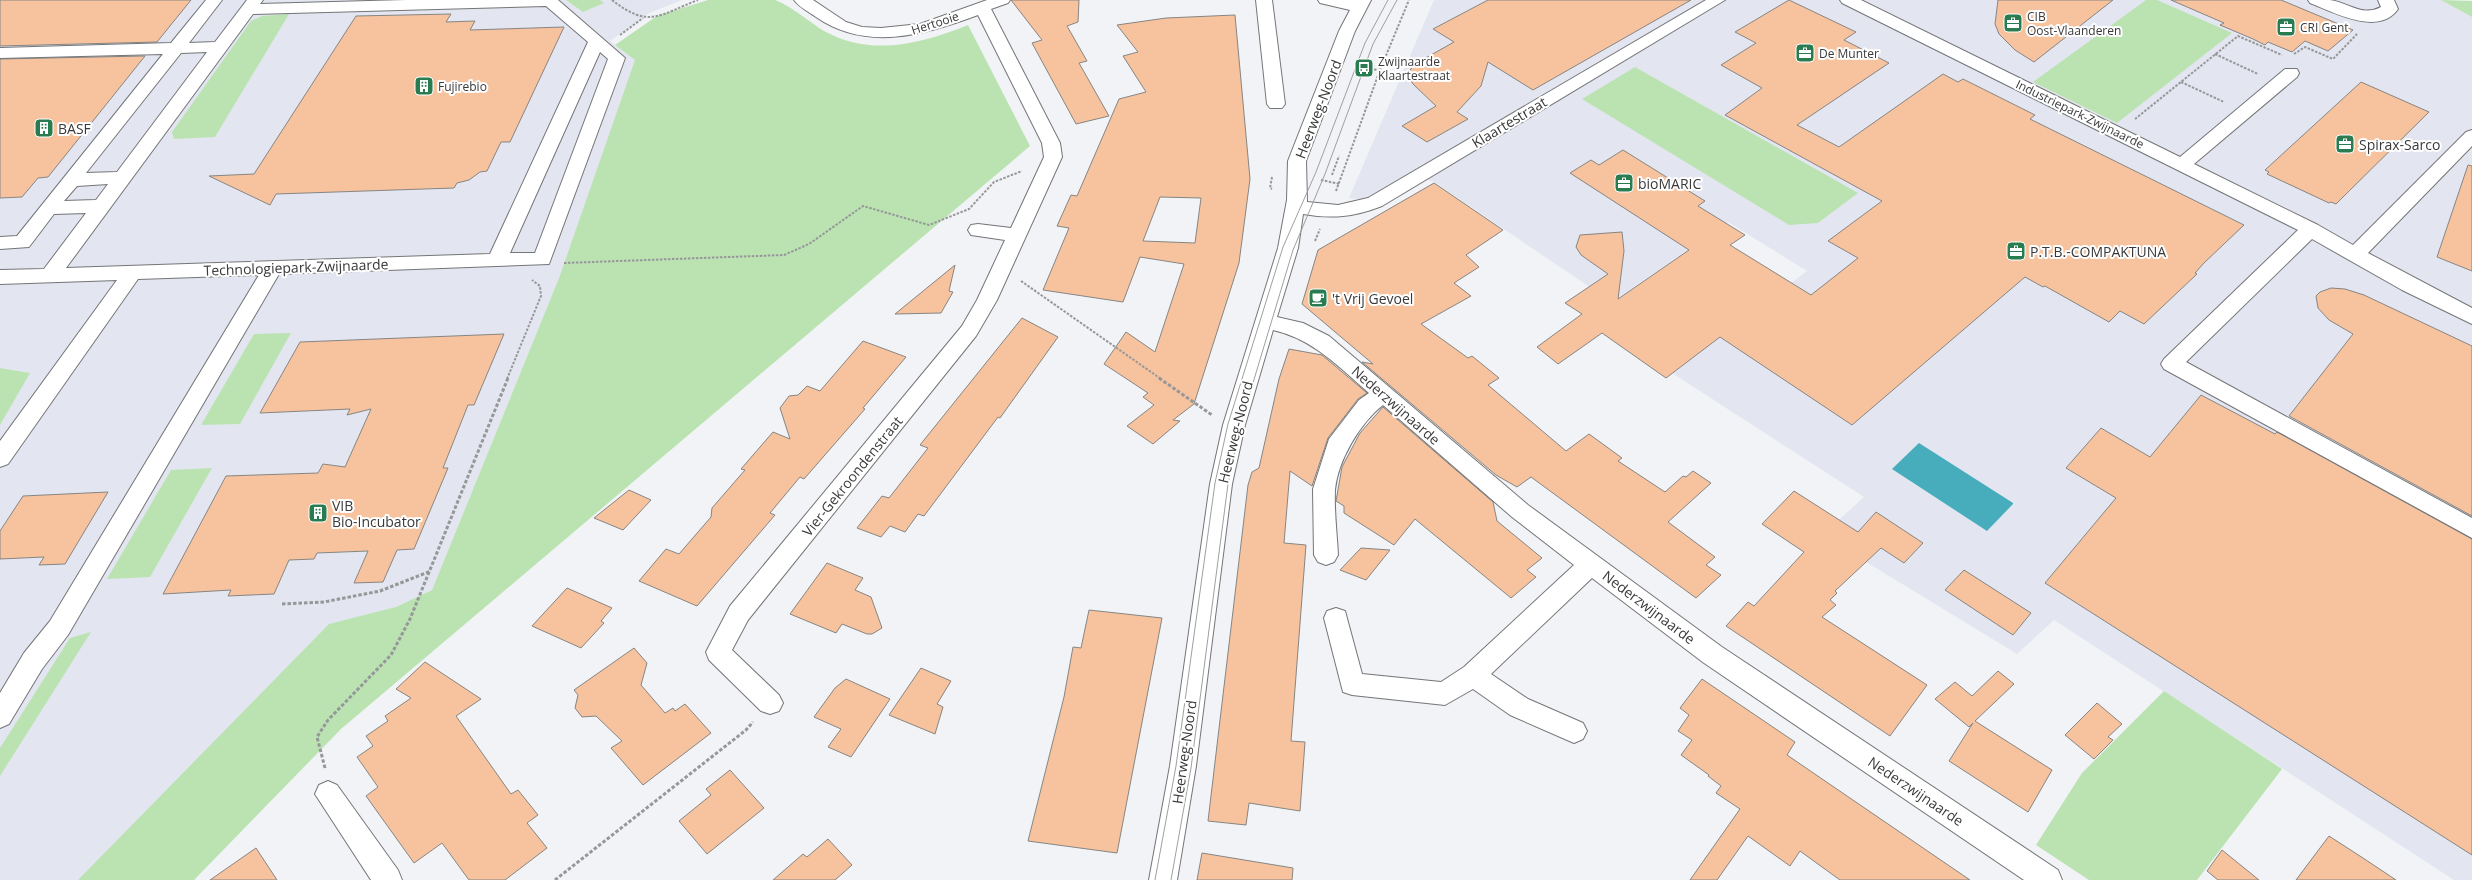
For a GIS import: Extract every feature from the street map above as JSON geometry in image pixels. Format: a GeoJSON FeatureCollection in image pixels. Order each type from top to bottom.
{"type":"FeatureCollection","features":[{"type":"Feature","properties":{"kind":"street"},"geometry":{"type":"LineString","coordinates":[[0,243],[22,242],[214,0]]}},
{"type":"Feature","properties":{"kind":"street","name":"Hertooie"},"geometry":{"type":"LineString","coordinates":[[802,0],[839,25],[861,32],[884,34],[925,28],[1002,0]]}},
{"type":"Feature","properties":{"kind":"street"},"geometry":{"type":"LineString","coordinates":[[1264,0],[1276,104]]}},
{"type":"Feature","properties":{"kind":"street"},"geometry":{"type":"LineString","coordinates":[[1326,0],[1361,3]]}},
{"type":"Feature","properties":{"kind":"street","name":"Klaartestraat"},"geometry":{"type":"LineString","coordinates":[[1296,200],[1300,207],[1326,212],[1352,211],[1375,202],[1717,0]]}},
{"type":"Feature","properties":{"kind":"street","name":"Industriepark-Zwijnaarde"},"geometry":{"type":"LineString","coordinates":[[1848,0],[2311,229],[2472,317]]}},
{"type":"Feature","properties":{"kind":"street"},"geometry":{"type":"LineString","coordinates":[[2316,0],[2352,14],[2374,17],[2390,9],[2386,0]]}},
{"type":"Feature","properties":{"kind":"street"},"geometry":{"type":"LineString","coordinates":[[202,15],[249,8],[550,1],[618,58],[542,259]]}},
{"type":"Feature","properties":{"kind":"street","name":"Heerweg-Noord"},"geometry":{"type":"LineString","coordinates":[[1163,880],[1183,766],[1222,484],[1234,425],[1264,321],[1288,248],[1296,200],[1297,161],[1347,31],[1361,3]]}},
{"type":"Feature","properties":{"kind":"street","name":"Vier-Gekroondenstraat"},"geometry":{"type":"LineString","coordinates":[[770,703],[718,652],[739,613],[969,332],[1018,235],[1053,156],[1051,143],[982,7]]}},
{"type":"Feature","properties":{"kind":"street"},"geometry":{"type":"LineString","coordinates":[[50,276],[249,8]]}},
{"type":"Feature","properties":{"kind":"street"},"geometry":{"type":"LineString","coordinates":[[497,260],[601,44]]}},
{"type":"Feature","properties":{"kind":"street"},"geometry":{"type":"LineString","coordinates":[[0,52],[220,47]]}},
{"type":"Feature","properties":{"kind":"street"},"geometry":{"type":"LineString","coordinates":[[2181,164],[2285,78]]}},
{"type":"Feature","properties":{"kind":"street"},"geometry":{"type":"LineString","coordinates":[[2355,254],[2472,136]]}},
{"type":"Feature","properties":{"kind":"street"},"geometry":{"type":"LineString","coordinates":[[72,180],[122,178]]}},
{"type":"Feature","properties":{"kind":"street"},"geometry":{"type":"LineString","coordinates":[[49,208],[101,206]]}},
{"type":"Feature","properties":{"kind":"street"},"geometry":{"type":"LineString","coordinates":[[2311,229],[2171,364],[2472,528]]}},
{"type":"Feature","properties":{"kind":"street"},"geometry":{"type":"LineString","coordinates":[[978,230],[1018,235]]}},
{"type":"Feature","properties":{"kind":"street","name":"Technologiepark-Zwijnaarde"},"geometry":{"type":"LineString","coordinates":[[0,277],[542,259]]}},
{"type":"Feature","properties":{"kind":"street"},"geometry":{"type":"LineString","coordinates":[[0,716],[33,661],[59,628],[273,268]]}},
{"type":"Feature","properties":{"kind":"street"},"geometry":{"type":"LineString","coordinates":[[0,458],[132,273]]}},
{"type":"Feature","properties":{"kind":"street","name":"Nederzwijnaarde"},"geometry":{"type":"LineString","coordinates":[[1264,321],[1296,328],[1322,341],[1520,511],[1713,655],[2048,880]]}},
{"type":"Feature","properties":{"kind":"street"},"geometry":{"type":"LineString","coordinates":[[1326,555],[1324,490],[1340,439],[1368,406],[1382,394]]}},
{"type":"Feature","properties":{"kind":"street"},"geometry":{"type":"LineString","coordinates":[[1336,618],[1352,684],[1445,694],[1473,675],[1591,564]]}},
{"type":"Feature","properties":{"kind":"street"},"geometry":{"type":"LineString","coordinates":[[1473,675],[1519,707],[1574,731]]}},
{"type":"Feature","properties":{"kind":"street"},"geometry":{"type":"LineString","coordinates":[[328,794],[388,880]]}},
{"type":"Feature","properties":{"kind":"path"},"geometry":{"type":"LineString","coordinates":[[612,0],[627,12],[644,18],[652,18],[698,0]]}},
{"type":"Feature","properties":{"kind":"path"},"geometry":{"type":"LineString","coordinates":[[1326,212],[1343,177],[1380,70],[1399,21],[1410,0]]}},
{"type":"Feature","properties":{"kind":"path"},"geometry":{"type":"LineString","coordinates":[[2117,133],[2238,36],[2288,58],[2304,47],[2333,59],[2374,17]]}},
{"type":"Feature","properties":{"kind":"path"},"geometry":{"type":"LineString","coordinates":[[601,44],[644,18]]}},
{"type":"Feature","properties":{"kind":"path"},"geometry":{"type":"LineString","coordinates":[[2215,54],[2285,78]]}},
{"type":"Feature","properties":{"kind":"path"},"geometry":{"type":"LineString","coordinates":[[1370,69],[1380,70]]}},
{"type":"Feature","properties":{"kind":"path"},"geometry":{"type":"LineString","coordinates":[[2181,82],[2244,112]]}},
{"type":"Feature","properties":{"kind":"path"},"geometry":{"type":"LineString","coordinates":[[1332,175],[1339,156]]}},
{"type":"Feature","properties":{"kind":"path"},"geometry":{"type":"LineString","coordinates":[[542,259],[570,264],[784,255],[809,244],[863,206],[929,225],[969,209],[994,182],[1023,170],[1048,170]]}},
{"type":"Feature","properties":{"kind":"path"},"geometry":{"type":"LineString","coordinates":[[1002,268],[1208,412],[1234,425]]}},
{"type":"Feature","properties":{"kind":"path"},"geometry":{"type":"LineString","coordinates":[[328,794],[323,757],[317,737],[328,720],[391,655],[431,570],[541,296],[542,290],[539,284],[526,278]]}},
{"type":"Feature","properties":{"kind":"path"},"geometry":{"type":"LineString","coordinates":[[282,604],[324,602],[380,591],[431,570]]}},
{"type":"Feature","properties":{"kind":"path"},"geometry":{"type":"LineString","coordinates":[[555,880],[746,730],[770,703]]}},
{"type":"Feature","properties":{"kind":"shaded area"},"geometry":{"type":"Polygon","coordinates":[[[0,0],[682,0],[649,13],[610,41],[636,60],[559,278],[432,590],[396,607],[194,880],[0,880],[0,0]]]}},
{"type":"Feature","properties":{"kind":"shaded area"},"geometry":{"type":"Polygon","coordinates":[[[1434,0],[2441,0],[2472,17],[2472,880],[2454,880],[2054,620],[2017,654],[1822,535],[1864,497],[1672,373],[1807,271],[1728,222],[1612,302],[1434,182],[1412,175],[1370,201],[1349,198],[1434,0]]]}},
{"type":"Feature","properties":{"kind":"green space"},"geometry":{"type":"Polygon","coordinates":[[[566,0],[600,0],[604,3],[583,12],[566,0]]]}},
{"type":"Feature","properties":{"kind":"green space"},"geometry":{"type":"Polygon","coordinates":[[[708,0],[775,0],[793,9],[824,31],[842,39],[860,44],[878,46],[896,45],[932,38],[968,25],[1030,146],[341,729],[194,880],[78,880],[329,624],[396,607],[432,590],[559,278],[635,60],[615,45],[657,16],[708,0]]]}},
{"type":"Feature","properties":{"kind":"green space"},"geometry":{"type":"Polygon","coordinates":[[[2146,0],[2157,0],[2232,33],[2117,123],[2033,82],[2146,0]]]}},
{"type":"Feature","properties":{"kind":"green space"},"geometry":{"type":"Polygon","coordinates":[[[2441,0],[2472,1],[2472,17],[2441,0]]]}},
{"type":"Feature","properties":{"kind":"green space"},"geometry":{"type":"Polygon","coordinates":[[[289,14],[215,137],[174,139],[172,132],[251,21],[262,16],[289,14]]]}},
{"type":"Feature","properties":{"kind":"green space"},"geometry":{"type":"Polygon","coordinates":[[[1635,67],[1858,193],[1818,223],[1789,225],[1582,99],[1635,67]]]}},
{"type":"Feature","properties":{"kind":"green space"},"geometry":{"type":"Polygon","coordinates":[[[291,333],[240,424],[201,425],[254,334],[291,333]]]}},
{"type":"Feature","properties":{"kind":"green space"},"geometry":{"type":"Polygon","coordinates":[[[0,368],[30,373],[0,425],[0,368]]]}},
{"type":"Feature","properties":{"kind":"green space"},"geometry":{"type":"Polygon","coordinates":[[[212,468],[150,577],[107,579],[171,470],[212,468]]]}},
{"type":"Feature","properties":{"kind":"green space"},"geometry":{"type":"Polygon","coordinates":[[[91,632],[0,776],[0,748],[70,638],[91,632]]]}},
{"type":"Feature","properties":{"kind":"green space"},"geometry":{"type":"Polygon","coordinates":[[[2164,691],[2282,769],[2197,880],[2089,880],[2036,845],[2082,773],[2164,691]]]}},
{"type":"Feature","properties":{"kind":"water"},"geometry":{"type":"Polygon","coordinates":[[[1919,443],[2013,504],[1987,531],[1892,469],[1919,443]]]}},
{"type":"Feature","properties":{"kind":"building"},"geometry":{"type":"Polygon","coordinates":[[[0,0],[191,0],[157,42],[0,46],[0,0]]]}},
{"type":"Feature","properties":{"kind":"building"},"geometry":{"type":"Polygon","coordinates":[[[1011,0],[1079,0],[1078,22],[1067,26],[1087,61],[1079,63],[1109,116],[1076,124],[1032,43],[1042,40],[1011,0]]]}},
{"type":"Feature","properties":{"kind":"building"},"geometry":{"type":"Polygon","coordinates":[[[1488,0],[1691,0],[1533,90],[1488,62],[1481,86],[1457,112],[1468,119],[1427,142],[1402,126],[1436,106],[1413,84],[1409,77],[1410,70],[1415,64],[1454,42],[1433,29],[1488,0]]]}},
{"type":"Feature","properties":{"kind":"building","name":"P.T.B.-COMPAKTUNA"},"geometry":{"type":"Polygon","coordinates":[[[1789,0],[1856,32],[1844,40],[1889,63],[1797,125],[1839,147],[1943,74],[1958,82],[1963,79],[2035,115],[2030,119],[2244,225],[2204,263],[2195,273],[2197,274],[2144,324],[2120,311],[2109,322],[2045,286],[2043,287],[2025,277],[1852,425],[1720,337],[1666,378],[1602,333],[1558,364],[1537,347],[1582,314],[1565,303],[1608,274],[1581,255],[1576,247],[1580,235],[1622,232],[1624,251],[1618,299],[1689,250],[1570,173],[1591,160],[1599,165],[1623,150],[1705,201],[1698,206],[1745,235],[1730,245],[1811,295],[1858,258],[1828,241],[1882,201],[1725,115],[1762,88],[1721,65],[1756,43],[1735,32],[1789,0]]]}},
{"type":"Feature","properties":{"kind":"building"},"geometry":{"type":"Polygon","coordinates":[[[1998,0],[2113,0],[2034,62],[2015,50],[1999,34],[1995,24],[1998,0]]]}},
{"type":"Feature","properties":{"kind":"building","name":"CRI Gent"},"geometry":{"type":"Polygon","coordinates":[[[2171,0],[2281,0],[2353,30],[2328,51],[2305,41],[2292,52],[2268,42],[2265,45],[2220,25],[2224,23],[2171,0]]]}},
{"type":"Feature","properties":{"kind":"building","name":"Fujirebio"},"geometry":{"type":"Polygon","coordinates":[[[451,14],[446,22],[475,21],[470,30],[564,27],[510,142],[501,142],[487,171],[480,172],[469,180],[457,183],[454,188],[276,194],[270,205],[209,176],[254,174],[356,16],[451,14]]]}},
{"type":"Feature","properties":{"kind":"building"},"geometry":{"type":"Polygon","coordinates":[[[1235,15],[1250,179],[1239,263],[1194,404],[1173,420],[1180,421],[1153,444],[1127,426],[1154,405],[1143,397],[1148,393],[1104,364],[1126,332],[1155,352],[1184,264],[1140,257],[1123,302],[1043,290],[1069,228],[1057,226],[1071,195],[1077,196],[1119,99],[1146,92],[1123,56],[1138,52],[1117,25],[1166,18],[1235,15]],[[1160,197],[1143,241],[1195,243],[1201,198],[1160,197]]]}},
{"type":"Feature","properties":{"kind":"building","name":"BASF"},"geometry":{"type":"Polygon","coordinates":[[[145,56],[48,177],[38,178],[22,197],[0,198],[0,59],[145,56]]]}},
{"type":"Feature","properties":{"kind":"building","name":"Spirax-Sarco"},"geometry":{"type":"Polygon","coordinates":[[[2361,82],[2429,112],[2336,204],[2331,202],[2329,203],[2267,174],[2269,172],[2265,170],[2361,82]]]}},
{"type":"Feature","properties":{"kind":"building"},"geometry":{"type":"Polygon","coordinates":[[[2468,165],[2472,166],[2472,271],[2437,257],[2468,165]]]}},
{"type":"Feature","properties":{"kind":"building"},"geometry":{"type":"Polygon","coordinates":[[[1434,183],[1503,230],[1466,255],[1479,267],[1454,283],[1471,296],[1421,324],[1468,358],[1472,356],[1499,378],[1488,385],[1566,451],[1589,434],[1622,458],[1618,461],[1665,492],[1683,476],[1686,477],[1693,471],[1711,483],[1668,522],[1715,557],[1706,565],[1721,575],[1696,598],[1531,477],[1517,487],[1496,475],[1362,362],[1373,364],[1302,304],[1318,250],[1434,183]]]}},
{"type":"Feature","properties":{"kind":"building"},"geometry":{"type":"Polygon","coordinates":[[[955,265],[949,291],[953,292],[941,313],[895,314],[955,265]]]}},
{"type":"Feature","properties":{"kind":"building"},"geometry":{"type":"Polygon","coordinates":[[[2331,288],[2345,289],[2364,295],[2472,346],[2472,516],[2289,416],[2353,334],[2329,320],[2318,308],[2316,296],[2320,292],[2331,288]]]}},
{"type":"Feature","properties":{"kind":"building"},"geometry":{"type":"Polygon","coordinates":[[[1022,318],[1058,337],[1000,418],[998,417],[924,516],[918,514],[905,532],[890,526],[881,537],[857,528],[882,496],[889,498],[928,448],[920,445],[1022,318]]]}},
{"type":"Feature","properties":{"kind":"building"},"geometry":{"type":"Polygon","coordinates":[[[504,334],[474,405],[468,405],[443,468],[448,468],[414,549],[397,550],[383,582],[354,583],[368,551],[317,553],[314,559],[289,560],[274,594],[228,596],[231,590],[163,594],[226,476],[318,473],[323,464],[345,467],[371,409],[347,415],[350,409],[260,413],[300,342],[504,334]]]}},
{"type":"Feature","properties":{"kind":"building"},"geometry":{"type":"Polygon","coordinates":[[[863,341],[906,357],[863,408],[865,409],[804,479],[800,477],[770,513],[775,515],[697,606],[639,581],[666,549],[679,554],[711,517],[712,508],[745,470],[741,469],[773,432],[790,439],[780,408],[789,396],[798,395],[807,386],[820,391],[863,341]]]}},
{"type":"Feature","properties":{"kind":"building"},"geometry":{"type":"Polygon","coordinates":[[[1289,349],[1322,355],[1367,393],[1358,399],[1328,438],[1312,486],[1290,471],[1284,543],[1306,545],[1291,741],[1305,742],[1300,811],[1249,803],[1246,825],[1208,821],[1248,485],[1252,472],[1259,468],[1279,379],[1289,349]]]}},
{"type":"Feature","properties":{"kind":"building"},"geometry":{"type":"Polygon","coordinates":[[[2201,395],[2275,434],[2277,432],[2472,539],[2472,855],[2045,583],[2116,498],[2066,468],[2101,428],[2150,457],[2201,395]]]}},
{"type":"Feature","properties":{"kind":"building"},"geometry":{"type":"Polygon","coordinates":[[[1383,407],[1493,502],[1497,521],[1542,558],[1527,570],[1536,577],[1511,598],[1415,519],[1394,545],[1344,513],[1344,506],[1336,501],[1342,467],[1360,433],[1383,407]]]}},
{"type":"Feature","properties":{"kind":"building"},"geometry":{"type":"Polygon","coordinates":[[[629,490],[651,500],[623,530],[594,518],[629,490]]]}},
{"type":"Feature","properties":{"kind":"building"},"geometry":{"type":"Polygon","coordinates":[[[1794,491],[1858,532],[1876,512],[1923,543],[1904,563],[1881,548],[1835,591],[1837,593],[1830,600],[1836,605],[1822,617],[1927,685],[1890,736],[1726,626],[1748,602],[1754,606],[1804,552],[1762,524],[1794,491]]]}},
{"type":"Feature","properties":{"kind":"building"},"geometry":{"type":"Polygon","coordinates":[[[108,492],[65,564],[39,565],[44,557],[0,559],[0,531],[23,496],[108,492]]]}},
{"type":"Feature","properties":{"kind":"building"},"geometry":{"type":"Polygon","coordinates":[[[1361,548],[1390,550],[1366,580],[1340,570],[1361,548]]]}},
{"type":"Feature","properties":{"kind":"building"},"geometry":{"type":"Polygon","coordinates":[[[827,563],[863,578],[855,590],[871,597],[882,628],[872,634],[867,634],[842,624],[836,633],[790,614],[827,563]]]}},
{"type":"Feature","properties":{"kind":"building"},"geometry":{"type":"Polygon","coordinates":[[[1964,570],[2031,613],[2013,635],[1945,590],[1964,570]]]}},
{"type":"Feature","properties":{"kind":"building"},"geometry":{"type":"Polygon","coordinates":[[[567,588],[612,608],[601,621],[604,623],[581,648],[532,626],[567,588]]]}},
{"type":"Feature","properties":{"kind":"building"},"geometry":{"type":"Polygon","coordinates":[[[1089,610],[1162,618],[1117,853],[1028,841],[1064,697],[1073,647],[1081,648],[1089,610]]]}},
{"type":"Feature","properties":{"kind":"building"},"geometry":{"type":"Polygon","coordinates":[[[634,648],[647,663],[641,685],[665,713],[673,708],[675,711],[685,704],[711,733],[643,785],[611,748],[622,741],[596,716],[582,717],[575,708],[578,695],[574,690],[634,648]]]}},
{"type":"Feature","properties":{"kind":"building"},"geometry":{"type":"Polygon","coordinates":[[[425,662],[481,699],[456,716],[511,794],[518,790],[538,815],[527,823],[547,848],[505,880],[469,880],[442,843],[414,863],[366,796],[378,787],[357,757],[373,746],[366,736],[388,721],[385,716],[411,698],[396,689],[425,662]]]}},
{"type":"Feature","properties":{"kind":"building"},"geometry":{"type":"Polygon","coordinates":[[[921,668],[951,681],[937,704],[943,707],[935,734],[889,715],[921,668]]]}},
{"type":"Feature","properties":{"kind":"building"},"geometry":{"type":"Polygon","coordinates":[[[1998,671],[2014,684],[1975,721],[2052,770],[2028,812],[1949,761],[1973,723],[1969,727],[1935,699],[1955,682],[1972,696],[1998,671]]]}},
{"type":"Feature","properties":{"kind":"building"},"geometry":{"type":"Polygon","coordinates":[[[846,679],[890,699],[851,757],[828,747],[841,729],[814,717],[835,688],[846,679]]]}},
{"type":"Feature","properties":{"kind":"building"},"geometry":{"type":"Polygon","coordinates":[[[1702,679],[1795,742],[1787,755],[1970,880],[1840,880],[1800,851],[1790,866],[1748,836],[1717,880],[1690,880],[1740,809],[1716,793],[1721,786],[1708,776],[1709,775],[1681,755],[1692,740],[1678,731],[1689,715],[1680,708],[1702,679]]]}},
{"type":"Feature","properties":{"kind":"building"},"geometry":{"type":"Polygon","coordinates":[[[2097,703],[2122,724],[2108,737],[2113,740],[2094,759],[2065,735],[2097,703]]]}},
{"type":"Feature","properties":{"kind":"building"},"geometry":{"type":"Polygon","coordinates":[[[730,770],[764,808],[707,854],[679,821],[711,795],[706,789],[730,770]]]}},
{"type":"Feature","properties":{"kind":"building"},"geometry":{"type":"Polygon","coordinates":[[[2329,836],[2363,858],[2396,880],[2296,880],[2329,836]]]}},
{"type":"Feature","properties":{"kind":"building"},"geometry":{"type":"Polygon","coordinates":[[[828,839],[852,865],[835,880],[773,880],[803,854],[807,857],[828,839]]]}},
{"type":"Feature","properties":{"kind":"building"},"geometry":{"type":"Polygon","coordinates":[[[256,848],[277,880],[210,880],[256,848]]]}},
{"type":"Feature","properties":{"kind":"building"},"geometry":{"type":"Polygon","coordinates":[[[2222,850],[2259,880],[2218,880],[2207,871],[2222,850]]]}},
{"type":"Feature","properties":{"kind":"building"},"geometry":{"type":"Polygon","coordinates":[[[1202,853],[1293,868],[1292,880],[1197,880],[1202,853]]]}},
{"type":"Feature","properties":{"kind":"tram line"},"geometry":{"type":"LineString","coordinates":[[1155,880],[1176,766],[1215,483],[1228,424],[1283,247],[1316,172],[1365,43],[1388,0]]}},
{"type":"Feature","properties":{"kind":"tram line"},"geometry":{"type":"LineString","coordinates":[[1171,880],[1191,768],[1228,484],[1240,426],[1293,250],[1325,174],[1373,44],[1397,0]]}},
{"type":"Feature","properties":{"kind":"place","name":"CIB Oost-Vlaanderen"},"geometry":{"type":"Point","coordinates":[2013,23]}},
{"type":"Feature","properties":{"kind":"place","name":"CRI Gent"},"geometry":{"type":"Point","coordinates":[2286,27]}},
{"type":"Feature","properties":{"kind":"place","name":"De Munter"},"geometry":{"type":"Point","coordinates":[1805,53]}},
{"type":"Feature","properties":{"kind":"place","name":"Zwijnaarde Klaartestraat"},"geometry":{"type":"Point","coordinates":[1364,68]}},
{"type":"Feature","properties":{"kind":"place","name":"Fujirebio"},"geometry":{"type":"Point","coordinates":[424,86]}},
{"type":"Feature","properties":{"kind":"place","name":"BASF"},"geometry":{"type":"Point","coordinates":[44,128]}},
{"type":"Feature","properties":{"kind":"place","name":"Spirax-Sarco"},"geometry":{"type":"Point","coordinates":[2345,144]}},
{"type":"Feature","properties":{"kind":"place","name":"bioMARIC"},"geometry":{"type":"Point","coordinates":[1624,183]}},
{"type":"Feature","properties":{"kind":"place","name":"P.T.B.-COMPAKTUNA"},"geometry":{"type":"Point","coordinates":[2016,251]}},
{"type":"Feature","properties":{"kind":"place","name":"'t Vrij Gevoel"},"geometry":{"type":"Point","coordinates":[1318,298]}},
{"type":"Feature","properties":{"kind":"place","name":"VIB Bio-Incubator"},"geometry":{"type":"Point","coordinates":[318,513]}}]}
